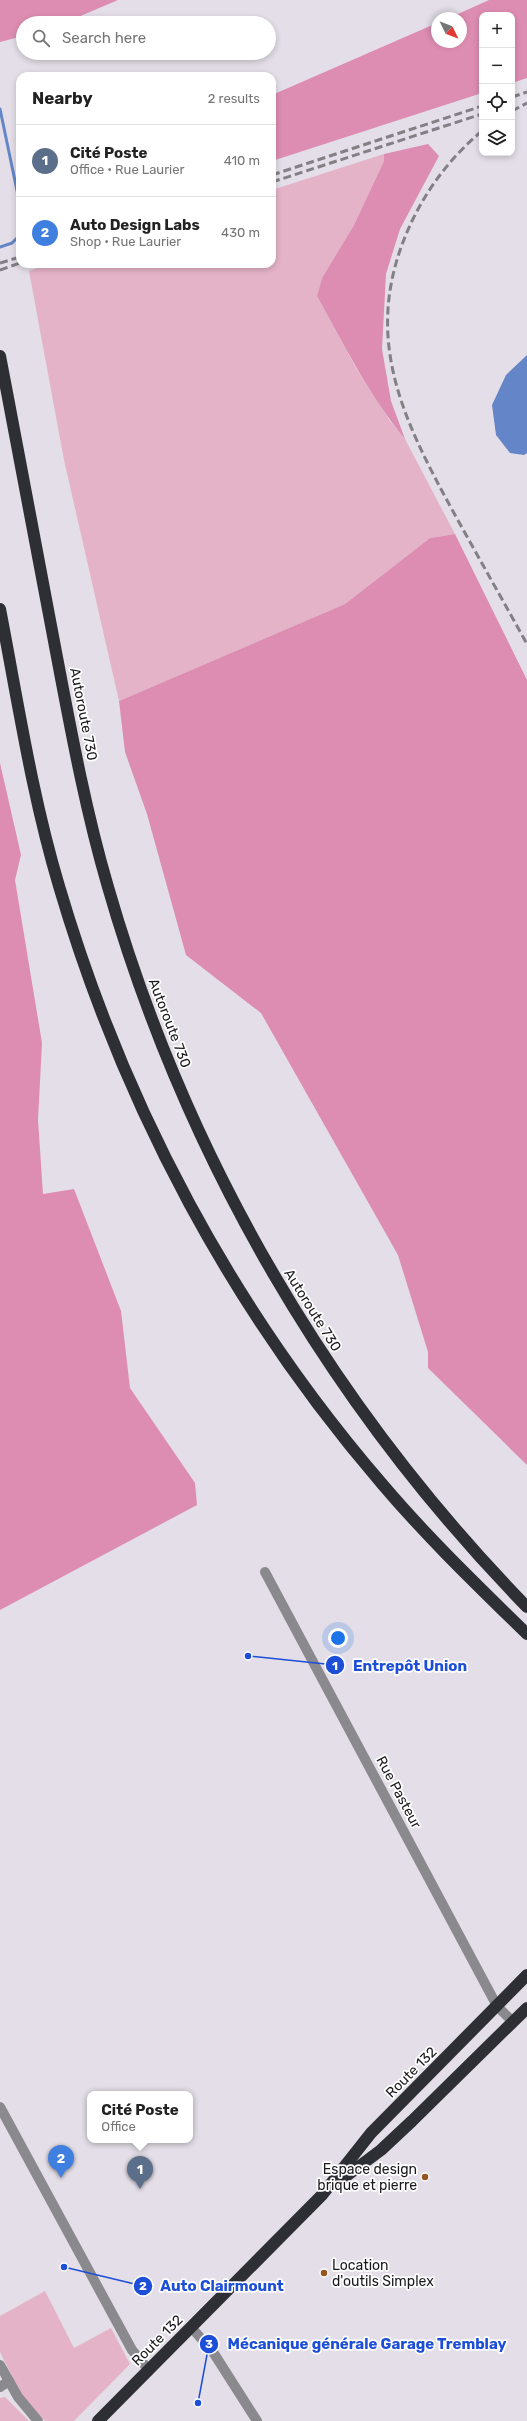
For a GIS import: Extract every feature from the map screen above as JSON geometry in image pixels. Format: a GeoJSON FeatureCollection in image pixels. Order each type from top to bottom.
{"type":"FeatureCollection","features":[{"type":"Feature","properties":{"kind":"highway","name":"Autoroute 730"},"geometry":{"type":"LineString","coordinates":[[0,356],[73,741],[91,822],[130,958],[168,1060],[202,1139],[239,1214],[317,1347],[399,1461],[474,1550],[527,1607]]}},
{"type":"Feature","properties":{"kind":"highway"},"geometry":{"type":"LineString","coordinates":[[0,609],[35,789],[58,885],[102,1017],[131,1086],[164,1156],[200,1224],[236,1285],[318,1405],[403,1508],[527,1634]]}},
{"type":"Feature","properties":{"kind":"highway","name":"Route 132"},"geometry":{"type":"LineString","coordinates":[[98,2421],[322,2195],[371,2133],[527,1975]]}},
{"type":"Feature","properties":{"kind":"highway","name":"Route 132"},"geometry":{"type":"LineString","coordinates":[[322,2195],[381,2150],[527,2008]]}},
{"type":"Feature","properties":{"kind":"highway"},"geometry":{"type":"LineString","coordinates":[[398,2106],[412,2121]]}},
{"type":"Feature","properties":{"kind":"street","name":"Rue Pasteur"},"geometry":{"type":"LineString","coordinates":[[265,1572],[497,2006],[513,2022]]}},
{"type":"Feature","properties":{"kind":"street"},"geometry":{"type":"LineString","coordinates":[[0,2107],[132,2350],[149,2370]]}},
{"type":"Feature","properties":{"kind":"street"},"geometry":{"type":"LineString","coordinates":[[191,2327],[213,2352],[257,2421]]}},
{"type":"Feature","properties":{"kind":"street"},"geometry":{"type":"LineString","coordinates":[[0,2365],[18,2397],[38,2421]]}},
{"type":"Feature","properties":{"kind":"street"},"geometry":{"type":"LineString","coordinates":[[0,2387],[9,2381]]}},
{"type":"Feature","properties":{"kind":"shaded area"},"geometry":{"type":"Polygon","coordinates":[[[0,0],[118,0],[80,16],[16,16],[16,38],[0,42],[0,0]]]}},
{"type":"Feature","properties":{"kind":"shaded area"},"geometry":{"type":"Polygon","coordinates":[[[489,0],[527,0],[527,78],[515,82],[515,12],[479,12],[479,94],[276,160],[276,93],[431,26],[431,48],[467,48],[467,12],[462,12],[489,0]]]}},
{"type":"Feature","properties":{"kind":"shaded area"},"geometry":{"type":"Polygon","coordinates":[[[428,144],[439,156],[400,229],[386,274],[382,349],[391,401],[405,439],[368,387],[317,296],[322,278],[354,225],[384,161],[384,154],[428,144]]]}},
{"type":"Feature","properties":{"kind":"shaded area"},"geometry":{"type":"Polygon","coordinates":[[[384,154],[384,161],[354,225],[322,278],[317,296],[356,368],[390,421],[405,439],[455,534],[430,538],[345,604],[119,701],[64,460],[29,271],[38,268],[276,268],[276,189],[384,154]]]}},
{"type":"Feature","properties":{"kind":"shaded area"},"geometry":{"type":"Polygon","coordinates":[[[455,534],[527,680],[527,1465],[428,1368],[428,1352],[398,1255],[261,1013],[186,955],[147,814],[125,752],[119,701],[345,604],[430,538],[455,534]]]}},
{"type":"Feature","properties":{"kind":"shaded area"},"geometry":{"type":"Polygon","coordinates":[[[0,763],[21,855],[15,880],[42,1043],[38,1120],[43,1194],[74,1189],[121,1311],[130,1388],[195,1483],[197,1505],[0,1610],[0,763]]]}},
{"type":"Feature","properties":{"kind":"shaded area"},"geometry":{"type":"Polygon","coordinates":[[[45,2291],[74,2348],[111,2328],[130,2364],[74,2421],[45,2421],[24,2400],[0,2352],[0,2316],[45,2291]]]}},
{"type":"Feature","properties":{"kind":"shaded area"},"geometry":{"type":"Polygon","coordinates":[[[5,2397],[29,2421],[0,2421],[0,2398],[5,2397]]]}},
{"type":"Feature","properties":{"kind":"water"},"geometry":{"type":"Polygon","coordinates":[[[527,355],[527,453],[524,455],[510,453],[496,435],[492,405],[506,375],[527,355]]]}},
{"type":"Feature","properties":{"kind":"waterway"},"geometry":{"type":"LineString","coordinates":[[0,109],[16,186]]}},
{"type":"Feature","properties":{"kind":"waterway"},"geometry":{"type":"LineString","coordinates":[[0,247],[12,243],[16,239]]}},
{"type":"Feature","properties":{"kind":"railway"},"geometry":{"type":"LineString","coordinates":[[515,96],[527,92]]}},
{"type":"Feature","properties":{"kind":"railway"},"geometry":{"type":"LineString","coordinates":[[515,109],[527,103]]}},
{"type":"Feature","properties":{"kind":"railway"},"geometry":{"type":"LineString","coordinates":[[276,174],[479,107]]}},
{"type":"Feature","properties":{"kind":"railway"},"geometry":{"type":"LineString","coordinates":[[276,181],[479,115]]}},
{"type":"Feature","properties":{"kind":"railway"},"geometry":{"type":"LineString","coordinates":[[479,134],[442,172],[412,221],[396,262],[389,300],[388,337],[393,373],[404,408],[418,443],[435,479],[527,644]]}},
{"type":"Feature","properties":{"kind":"railway"},"geometry":{"type":"LineString","coordinates":[[0,263],[16,258]]}},
{"type":"Feature","properties":{"kind":"railway"},"geometry":{"type":"LineString","coordinates":[[0,270],[16,264]]}},
{"type":"Feature","properties":{"kind":"place","name":"Entrepôt Union"},"geometry":{"type":"Point","coordinates":[248,1656]}},
{"type":"Feature","properties":{"kind":"place","name":"Espace design brique et pierre"},"geometry":{"type":"Point","coordinates":[425,2177]}},
{"type":"Feature","properties":{"kind":"place","name":"Auto Design Labs"},"geometry":{"type":"Point","coordinates":[61,2178]}},
{"type":"Feature","properties":{"kind":"place","name":"Cité Poste"},"geometry":{"type":"Point","coordinates":[140,2189]}},
{"type":"Feature","properties":{"kind":"place","name":"Auto Clairmount"},"geometry":{"type":"Point","coordinates":[64,2267]}},
{"type":"Feature","properties":{"kind":"place","name":"Location d'outils Simplex"},"geometry":{"type":"Point","coordinates":[324,2273]}},
{"type":"Feature","properties":{"kind":"place","name":"Mécanique générale Garage Tremblay"},"geometry":{"type":"Point","coordinates":[198,2403]}}]}
